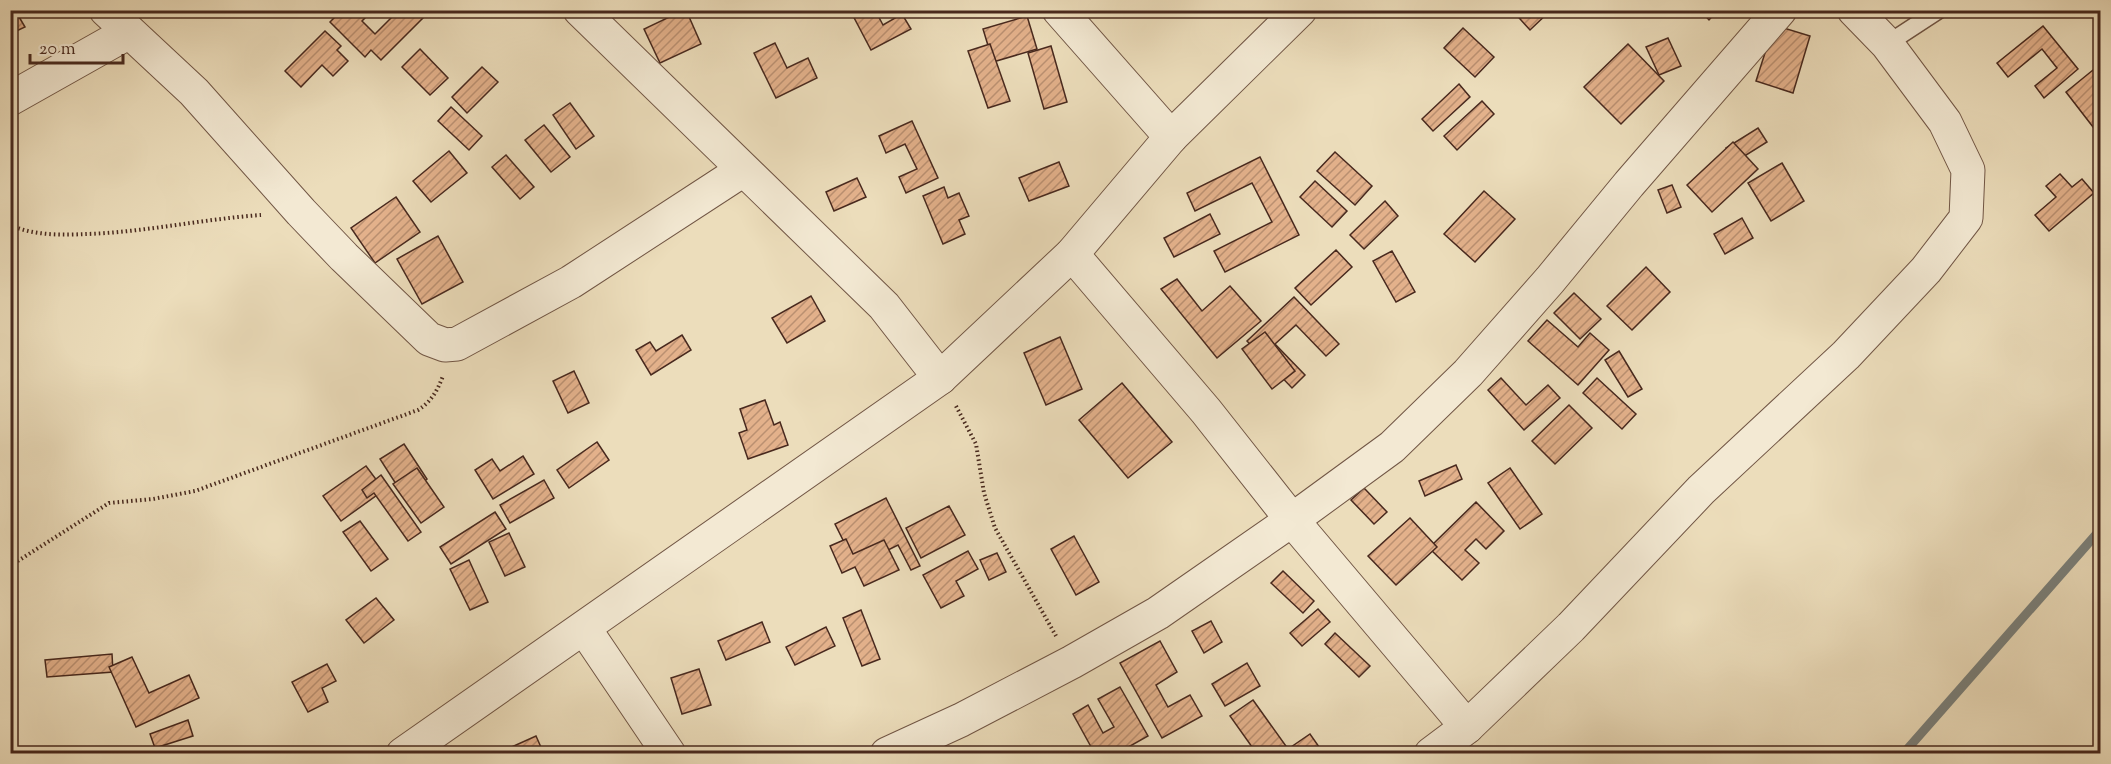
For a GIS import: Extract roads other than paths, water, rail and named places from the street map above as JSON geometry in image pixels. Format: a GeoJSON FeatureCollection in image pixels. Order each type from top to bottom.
{"type":"FeatureCollection","features":[{"type":"Feature","properties":{"kind":"street"},"geometry":{"type":"LineString","coordinates":[[580,10],[885,306],[940,378]]}},
{"type":"Feature","properties":{"kind":"street"},"geometry":{"type":"LineString","coordinates":[[1059,10],[1171,137]]}},
{"type":"Feature","properties":{"kind":"street"},"geometry":{"type":"LineString","coordinates":[[404,753],[940,378],[1072,254],[1171,137],[1300,10]]}},
{"type":"Feature","properties":{"kind":"street"},"geometry":{"type":"LineString","coordinates":[[887,753],[961,720],[1072,662],[1158,613],[1392,447],[1468,373],[1780,10]]}},
{"type":"Feature","properties":{"kind":"street"},"geometry":{"type":"LineString","coordinates":[[1431,753],[1467,727],[1571,627],[1701,490],[1846,355],[1926,270],[1966,218],[1968,170],[1945,122],[1887,44],[1854,10]]}},
{"type":"Feature","properties":{"kind":"street"},"geometry":{"type":"LineString","coordinates":[[10,99],[118,21],[194,92],[344,257],[429,339],[445,345],[457,344],[571,282],[743,170]]}},
{"type":"Feature","properties":{"kind":"street"},"geometry":{"type":"LineString","coordinates":[[1072,254],[1206,411],[1292,520],[1467,727]]}},
{"type":"Feature","properties":{"kind":"street"},"geometry":{"type":"LineString","coordinates":[[584,628],[669,753]]}},
{"type":"Feature","properties":{"kind":"lane"},"geometry":{"type":"LineString","coordinates":[[1887,44],[1939,10]]}},
{"type":"Feature","properties":{"kind":"waterway"},"geometry":{"type":"LineString","coordinates":[[1903,754],[2100,530]]}}]}
